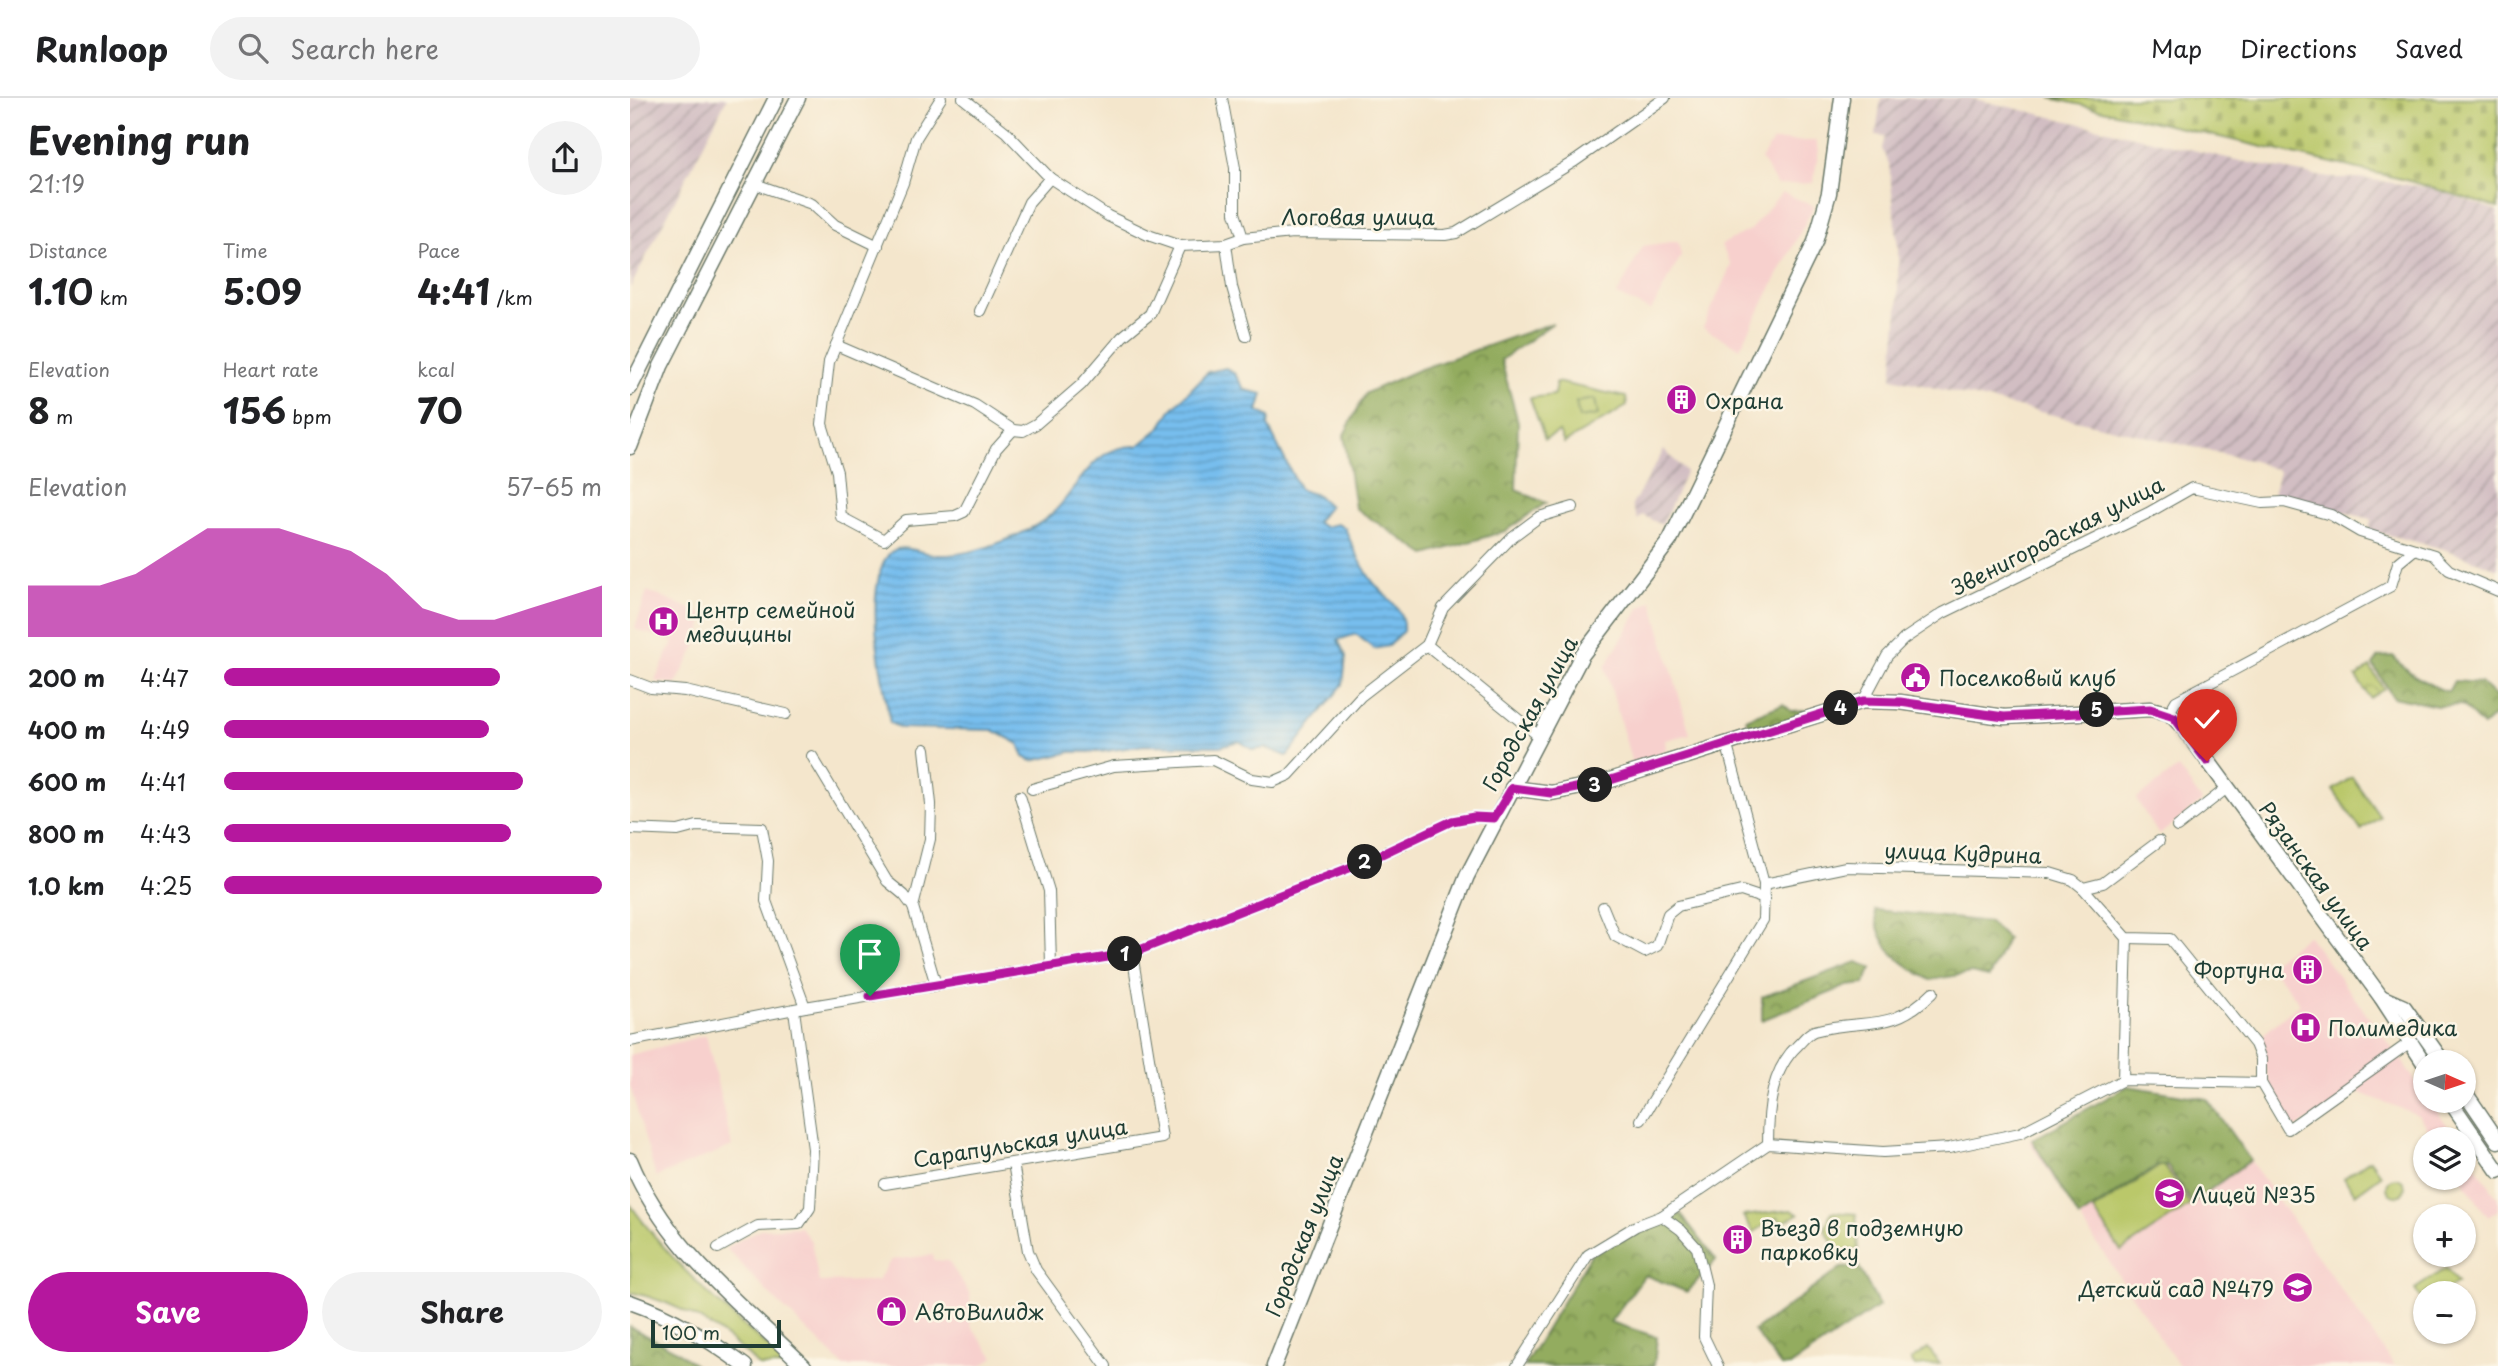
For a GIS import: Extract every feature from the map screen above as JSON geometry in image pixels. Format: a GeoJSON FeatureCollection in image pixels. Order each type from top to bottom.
{"type":"FeatureCollection","features":[{"type":"Feature","properties":{"kind":"street"},"geometry":{"type":"LineString","coordinates":[[630,388],[776,98]]}},
{"type":"Feature","properties":{"kind":"street"},"geometry":{"type":"LineString","coordinates":[[630,447],[662,366],[798,98]]}},
{"type":"Feature","properties":{"kind":"street"},"geometry":{"type":"LineString","coordinates":[[941,98],[916,138],[903,183],[836,345],[823,392],[821,424],[837,472],[841,517],[884,540],[906,520],[955,516],[964,512],[996,449],[1013,430]]}},
{"type":"Feature","properties":{"kind":"street","name":"Логовая улица"},"geometry":{"type":"LineString","coordinates":[[963,98],[1006,132],[1050,178],[1108,216],[1148,235],[1180,246],[1226,244],[1243,238],[1293,233],[1457,233],[1575,161],[1665,98]]}},
{"type":"Feature","properties":{"kind":"street"},"geometry":{"type":"LineString","coordinates":[[1222,98],[1235,168],[1235,213],[1243,238]]}},
{"type":"Feature","properties":{"kind":"street","name":"Городская улица"},"geometry":{"type":"LineString","coordinates":[[1274,1366],[1467,876],[1494,818],[1582,655],[1670,540],[1815,242],[1829,192],[1842,98]]}},
{"type":"Feature","properties":{"kind":"street"},"geometry":{"type":"LineString","coordinates":[[980,310],[1029,202],[1050,178]]}},
{"type":"Feature","properties":{"kind":"street"},"geometry":{"type":"LineString","coordinates":[[755,184],[812,204],[835,225],[878,246]]}},
{"type":"Feature","properties":{"kind":"street"},"geometry":{"type":"LineString","coordinates":[[1226,244],[1232,287],[1246,336]]}},
{"type":"Feature","properties":{"kind":"street"},"geometry":{"type":"LineString","coordinates":[[836,345],[975,405],[1013,430],[1023,430],[1037,424],[1081,385],[1122,337],[1150,314],[1180,246]]}},
{"type":"Feature","properties":{"kind":"street","name":"Звенигородская улица"},"geometry":{"type":"LineString","coordinates":[[1863,701],[1887,656],[1905,639],[1943,613],[2148,513],[2192,488],[2262,503],[2284,502],[2331,515],[2360,532],[2434,555],[2449,570],[2498,591]]}},
{"type":"Feature","properties":{"kind":"street"},"geometry":{"type":"LineString","coordinates":[[1032,789],[1114,766],[1213,760],[1252,779],[1273,782],[1289,775],[1361,696],[1427,645],[1443,608],[1512,537],[1539,517],[1573,508]]}},
{"type":"Feature","properties":{"kind":"street"},"geometry":{"type":"LineString","coordinates":[[1512,788],[1560,793],[1601,783],[1726,742],[1791,726],[1863,701],[1900,702],[2004,717],[2129,708],[2169,713],[2176,701],[2391,586],[2398,563],[2415,549]]}},
{"type":"Feature","properties":{"kind":"street"},"geometry":{"type":"LineString","coordinates":[[1427,645],[1540,737]]}},
{"type":"Feature","properties":{"kind":"street"},"geometry":{"type":"LineString","coordinates":[[630,680],[651,688],[685,691],[786,714]]}},
{"type":"Feature","properties":{"kind":"street","name":"Рязанская улица"},"geometry":{"type":"LineString","coordinates":[[2169,713],[2184,728],[2381,997],[2414,1050]]}},
{"type":"Feature","properties":{"kind":"street"},"geometry":{"type":"LineString","coordinates":[[1642,1120],[1763,920],[1764,884],[1726,742]]}},
{"type":"Feature","properties":{"kind":"street"},"geometry":{"type":"LineString","coordinates":[[913,907],[930,839],[931,804],[926,749]]}},
{"type":"Feature","properties":{"kind":"street"},"geometry":{"type":"LineString","coordinates":[[812,756],[887,881],[904,895],[913,907],[936,985]]}},
{"type":"Feature","properties":{"kind":"street"},"geometry":{"type":"LineString","coordinates":[[2177,827],[2227,788]]}},
{"type":"Feature","properties":{"kind":"street"},"geometry":{"type":"LineString","coordinates":[[1020,796],[1049,891],[1051,965]]}},
{"type":"Feature","properties":{"kind":"street"},"geometry":{"type":"LineString","coordinates":[[630,1041],[800,1008],[1132,953],[1367,861],[1452,821],[1474,817],[1494,818]]}},
{"type":"Feature","properties":{"kind":"street"},"geometry":{"type":"LineString","coordinates":[[630,830],[678,831],[697,826],[762,828],[768,861],[766,901],[800,1008],[813,1149],[810,1208],[799,1224],[758,1226],[718,1248]]}},
{"type":"Feature","properties":{"kind":"street"},"geometry":{"type":"LineString","coordinates":[[2123,1080],[2127,938],[2083,888],[2102,883],[2159,841]]}},
{"type":"Feature","properties":{"kind":"street","name":"улица Кудрина"},"geometry":{"type":"LineString","coordinates":[[1764,884],[1846,867],[2050,873],[2073,880],[2083,888]]}},
{"type":"Feature","properties":{"kind":"street"},"geometry":{"type":"LineString","coordinates":[[2095,902],[2102,883]]}},
{"type":"Feature","properties":{"kind":"street"},"geometry":{"type":"LineString","coordinates":[[1604,907],[1615,936],[1646,952],[1657,946],[1668,915],[1678,906],[1741,891],[1765,899]]}},
{"type":"Feature","properties":{"kind":"street"},"geometry":{"type":"LineString","coordinates":[[2127,938],[2170,939],[2255,1044],[2261,1059],[2261,1083],[2288,1129],[2423,1033]]}},
{"type":"Feature","properties":{"kind":"street","name":"Сарапульская улица"},"geometry":{"type":"LineString","coordinates":[[885,1184],[1162,1138],[1132,953]]}},
{"type":"Feature","properties":{"kind":"street"},"geometry":{"type":"LineString","coordinates":[[1768,1144],[1771,1094],[1786,1056],[1812,1032],[1891,1020],[1915,1010],[1933,992]]}},
{"type":"Feature","properties":{"kind":"street"},"geometry":{"type":"LineString","coordinates":[[2381,997],[2404,1007],[2435,1050]]}},
{"type":"Feature","properties":{"kind":"street"},"geometry":{"type":"LineString","coordinates":[[1517,1366],[1588,1255],[1636,1226],[1662,1216],[1768,1144],[1781,1142],[1883,1152],[1978,1143],[2020,1133],[2123,1080],[2261,1083]]}},
{"type":"Feature","properties":{"kind":"street"},"geometry":{"type":"LineString","coordinates":[[2467,1113],[2498,1171]]}},
{"type":"Feature","properties":{"kind":"street"},"geometry":{"type":"LineString","coordinates":[[2473,1113],[2498,1140]]}},
{"type":"Feature","properties":{"kind":"street"},"geometry":{"type":"LineString","coordinates":[[630,1160],[642,1189],[666,1227],[733,1301],[804,1366]]}},
{"type":"Feature","properties":{"kind":"street"},"geometry":{"type":"LineString","coordinates":[[1013,1163],[1023,1232],[1032,1261],[1106,1366]]}},
{"type":"Feature","properties":{"kind":"street"},"geometry":{"type":"LineString","coordinates":[[1662,1216],[1681,1230],[1697,1248],[1706,1285],[1704,1337],[1718,1366]]}},
{"type":"Feature","properties":{"kind":"street"},"geometry":{"type":"LineString","coordinates":[[630,1302],[660,1312],[699,1333],[745,1366]]}},
{"type":"Feature","properties":{"kind":"shaded area"},"geometry":{"type":"Polygon","coordinates":[[[630,98],[727,98],[630,288],[630,98]]]}},
{"type":"Feature","properties":{"kind":"shaded area"},"geometry":{"type":"Polygon","coordinates":[[[1881,98],[1970,98],[2240,161],[2329,178],[2358,178],[2430,188],[2498,211],[2498,569],[2444,549],[2369,530],[2371,519],[2273,495],[2279,471],[2254,461],[1892,378],[1898,309],[1898,248],[1889,164],[1882,149],[1885,136],[1876,135],[1881,98]]]}},
{"type":"Feature","properties":{"kind":"shaded area"},"geometry":{"type":"Polygon","coordinates":[[[1773,141],[1816,141],[1819,150],[1813,183],[1777,185],[1761,159],[1773,141]]]}},
{"type":"Feature","properties":{"kind":"shaded area"},"geometry":{"type":"Polygon","coordinates":[[[1782,192],[1814,206],[1740,348],[1703,328],[1731,265],[1721,245],[1751,229],[1782,192]]]}},
{"type":"Feature","properties":{"kind":"shaded area"},"geometry":{"type":"Polygon","coordinates":[[[1678,241],[1681,256],[1651,311],[1617,295],[1643,246],[1678,241]]]}},
{"type":"Feature","properties":{"kind":"shaded area"},"geometry":{"type":"Polygon","coordinates":[[[1664,450],[1686,471],[1662,525],[1642,515],[1638,520],[1632,505],[1664,450]]]}},
{"type":"Feature","properties":{"kind":"shaded area"},"geometry":{"type":"Polygon","coordinates":[[[647,591],[705,615],[700,639],[676,684],[655,681],[673,642],[635,629],[647,591]]]}},
{"type":"Feature","properties":{"kind":"shaded area"},"geometry":{"type":"Polygon","coordinates":[[[1652,601],[1690,734],[1665,740],[1666,749],[1633,767],[1605,667],[1640,608],[1652,601]]]}},
{"type":"Feature","properties":{"kind":"shaded area"},"geometry":{"type":"Polygon","coordinates":[[[2178,768],[2202,801],[2159,835],[2136,799],[2178,768]]]}},
{"type":"Feature","properties":{"kind":"shaded area"},"geometry":{"type":"Polygon","coordinates":[[[2307,935],[2413,1077],[2413,1113],[2439,1113],[2448,1127],[2426,1127],[2418,1115],[2358,1092],[2294,1129],[2272,1094],[2259,1038],[2300,1003],[2269,965],[2307,935]]]}},
{"type":"Feature","properties":{"kind":"shaded area"},"geometry":{"type":"Polygon","coordinates":[[[706,1035],[732,1146],[656,1177],[630,1086],[630,1055],[706,1035]]]}},
{"type":"Feature","properties":{"kind":"shaded area","name":"Лицей №35"},"geometry":{"type":"Polygon","coordinates":[[[2128,1086],[2207,1099],[2395,1366],[2179,1366],[2029,1142],[2128,1086]]]}},
{"type":"Feature","properties":{"kind":"shaded area"},"geometry":{"type":"Polygon","coordinates":[[[2476,1166],[2498,1198],[2498,1210],[2488,1217],[2469,1190],[2476,1190],[2476,1166]]]}},
{"type":"Feature","properties":{"kind":"shaded area"},"geometry":{"type":"Polygon","coordinates":[[[800,1227],[811,1241],[819,1282],[877,1281],[891,1260],[933,1255],[934,1260],[948,1261],[970,1294],[971,1326],[994,1357],[981,1366],[844,1366],[772,1297],[726,1248],[760,1229],[800,1227]]]}},
{"type":"Feature","properties":{"kind":"green space"},"geometry":{"type":"Polygon","coordinates":[[[2051,98],[2498,98],[2498,208],[2406,180],[2051,98]]]}},
{"type":"Feature","properties":{"kind":"green space"},"geometry":{"type":"Polygon","coordinates":[[[1553,323],[1501,360],[1518,422],[1516,490],[1546,503],[1505,531],[1426,555],[1355,508],[1344,435],[1366,393],[1418,370],[1553,323]]]}},
{"type":"Feature","properties":{"kind":"green space"},"geometry":{"type":"Polygon","coordinates":[[[1556,382],[1626,397],[1627,406],[1564,443],[1559,432],[1545,439],[1530,398],[1554,395],[1556,382]]]}},
{"type":"Feature","properties":{"kind":"green space"},"geometry":{"type":"Polygon","coordinates":[[[1595,399],[1598,415],[1579,418],[1576,402],[1595,399]]]}},
{"type":"Feature","properties":{"kind":"green space"},"geometry":{"type":"Polygon","coordinates":[[[2393,656],[2418,678],[2448,692],[2454,681],[2481,683],[2498,699],[2498,712],[2483,726],[2462,705],[2437,706],[2393,697],[2373,665],[2379,657],[2393,656]]]}},
{"type":"Feature","properties":{"kind":"green space"},"geometry":{"type":"Polygon","coordinates":[[[2370,667],[2384,689],[2370,698],[2356,677],[2370,667]]]}},
{"type":"Feature","properties":{"kind":"green space"},"geometry":{"type":"Polygon","coordinates":[[[1783,704],[1791,711],[1809,710],[1810,716],[1753,733],[1746,719],[1783,704]]]}},
{"type":"Feature","properties":{"kind":"green space"},"geometry":{"type":"Polygon","coordinates":[[[2352,777],[2380,817],[2361,830],[2333,790],[2352,777]]]}},
{"type":"Feature","properties":{"kind":"green space"},"geometry":{"type":"Polygon","coordinates":[[[1875,910],[1989,922],[2007,939],[1989,977],[1971,973],[1930,980],[1892,953],[1881,935],[1875,910]]]}},
{"type":"Feature","properties":{"kind":"green space"},"geometry":{"type":"Polygon","coordinates":[[[1857,962],[1872,968],[1864,984],[1847,986],[1762,1020],[1762,997],[1857,962]]]}},
{"type":"Feature","properties":{"kind":"green space"},"geometry":{"type":"Polygon","coordinates":[[[2128,1086],[2207,1099],[2250,1160],[2192,1203],[2167,1165],[2158,1165],[2079,1218],[2032,1140],[2128,1086]]]}},
{"type":"Feature","properties":{"kind":"green space"},"geometry":{"type":"Polygon","coordinates":[[[2370,1160],[2381,1175],[2355,1194],[2344,1178],[2370,1160]]]}},
{"type":"Feature","properties":{"kind":"green space"},"geometry":{"type":"Polygon","coordinates":[[[2163,1164],[2190,1205],[2121,1251],[2094,1210],[2163,1164]]]}},
{"type":"Feature","properties":{"kind":"green space"},"geometry":{"type":"Polygon","coordinates":[[[2396,1178],[2402,1181],[2405,1187],[2402,1193],[2396,1196],[2390,1193],[2387,1187],[2390,1181],[2396,1178]]]}},
{"type":"Feature","properties":{"kind":"green space"},"geometry":{"type":"Polygon","coordinates":[[[630,1204],[685,1270],[726,1310],[791,1366],[759,1366],[731,1341],[700,1320],[666,1303],[630,1292],[630,1204]]]}},
{"type":"Feature","properties":{"kind":"green space"},"geometry":{"type":"Polygon","coordinates":[[[1791,1210],[1798,1214],[1782,1223],[1778,1217],[1754,1232],[1743,1216],[1791,1210]]]}},
{"type":"Feature","properties":{"kind":"green space"},"geometry":{"type":"Polygon","coordinates":[[[1831,1212],[1856,1214],[1858,1250],[1837,1250],[1825,1230],[1831,1212]]]}},
{"type":"Feature","properties":{"kind":"green space"},"geometry":{"type":"Polygon","coordinates":[[[1681,1214],[1716,1260],[1687,1292],[1645,1275],[1610,1322],[1657,1337],[1654,1366],[1524,1366],[1595,1248],[1681,1214]]]}},
{"type":"Feature","properties":{"kind":"green space"},"geometry":{"type":"Polygon","coordinates":[[[1859,1267],[1879,1306],[1790,1366],[1781,1366],[1754,1331],[1841,1268],[1859,1267]]]}},
{"type":"Feature","properties":{"kind":"green space"},"geometry":{"type":"Polygon","coordinates":[[[2446,1268],[2456,1281],[2427,1281],[2446,1268]]]}},
{"type":"Feature","properties":{"kind":"green space"},"geometry":{"type":"Polygon","coordinates":[[[630,1327],[675,1350],[696,1366],[630,1366],[630,1327]]]}},
{"type":"Feature","properties":{"kind":"green space"},"geometry":{"type":"Polygon","coordinates":[[[1928,1348],[1940,1364],[1915,1366],[1911,1360],[1928,1348]]]}},
{"type":"Feature","properties":{"kind":"water"},"geometry":{"type":"Polygon","coordinates":[[[1226,368],[1234,373],[1245,390],[1263,394],[1258,411],[1269,417],[1268,426],[1300,490],[1317,495],[1329,506],[1316,522],[1324,527],[1337,524],[1345,528],[1370,578],[1397,608],[1403,622],[1403,631],[1388,646],[1374,649],[1356,634],[1338,640],[1346,656],[1343,684],[1287,756],[1266,748],[1253,750],[1239,741],[1220,746],[1144,745],[1100,752],[1071,752],[1032,761],[1024,757],[1019,744],[993,730],[901,728],[890,723],[877,640],[876,596],[879,577],[890,553],[902,548],[937,555],[962,553],[997,544],[1031,528],[1055,511],[1099,459],[1123,447],[1138,446],[1160,428],[1171,410],[1208,372],[1226,368]]]}},
{"type":"Feature","properties":{"kind":"place","name":"Охрана"},"geometry":{"type":"Point","coordinates":[1682,400]}},
{"type":"Feature","properties":{"kind":"place","name":"Центр семейной медицины"},"geometry":{"type":"Point","coordinates":[663,621]}},
{"type":"Feature","properties":{"kind":"place","name":"Поселковый клуб"},"geometry":{"type":"Point","coordinates":[1916,677]}},
{"type":"Feature","properties":{"kind":"place","name":"Фортуна"},"geometry":{"type":"Point","coordinates":[2307,969]}},
{"type":"Feature","properties":{"kind":"place","name":"Полимедика"},"geometry":{"type":"Point","coordinates":[2305,1027]}},
{"type":"Feature","properties":{"kind":"place","name":"Лицей №35"},"geometry":{"type":"Point","coordinates":[2169,1194]}},
{"type":"Feature","properties":{"kind":"place","name":"Въезд в подземную парковку"},"geometry":{"type":"Point","coordinates":[1737,1239]}},
{"type":"Feature","properties":{"kind":"place","name":"Детский сад №479"},"geometry":{"type":"Point","coordinates":[2297,1288]}},
{"type":"Feature","properties":{"kind":"place","name":"АвтоВилидж"},"geometry":{"type":"Point","coordinates":[892,1311]}},
{"type":"Feature","properties":{"kind":"route"},"geometry":{"type":"LineString","coordinates":[[870,996],[1132,953],[1367,861],[1452,821],[1474,817],[1494,818],[1512,788],[1537,793],[1560,793],[1601,783],[1726,742],[1791,726],[1863,701],[1900,702],[1961,713],[2004,717],[2129,708],[2150,709],[2169,713],[2174,717],[2207,761]]}}]}
